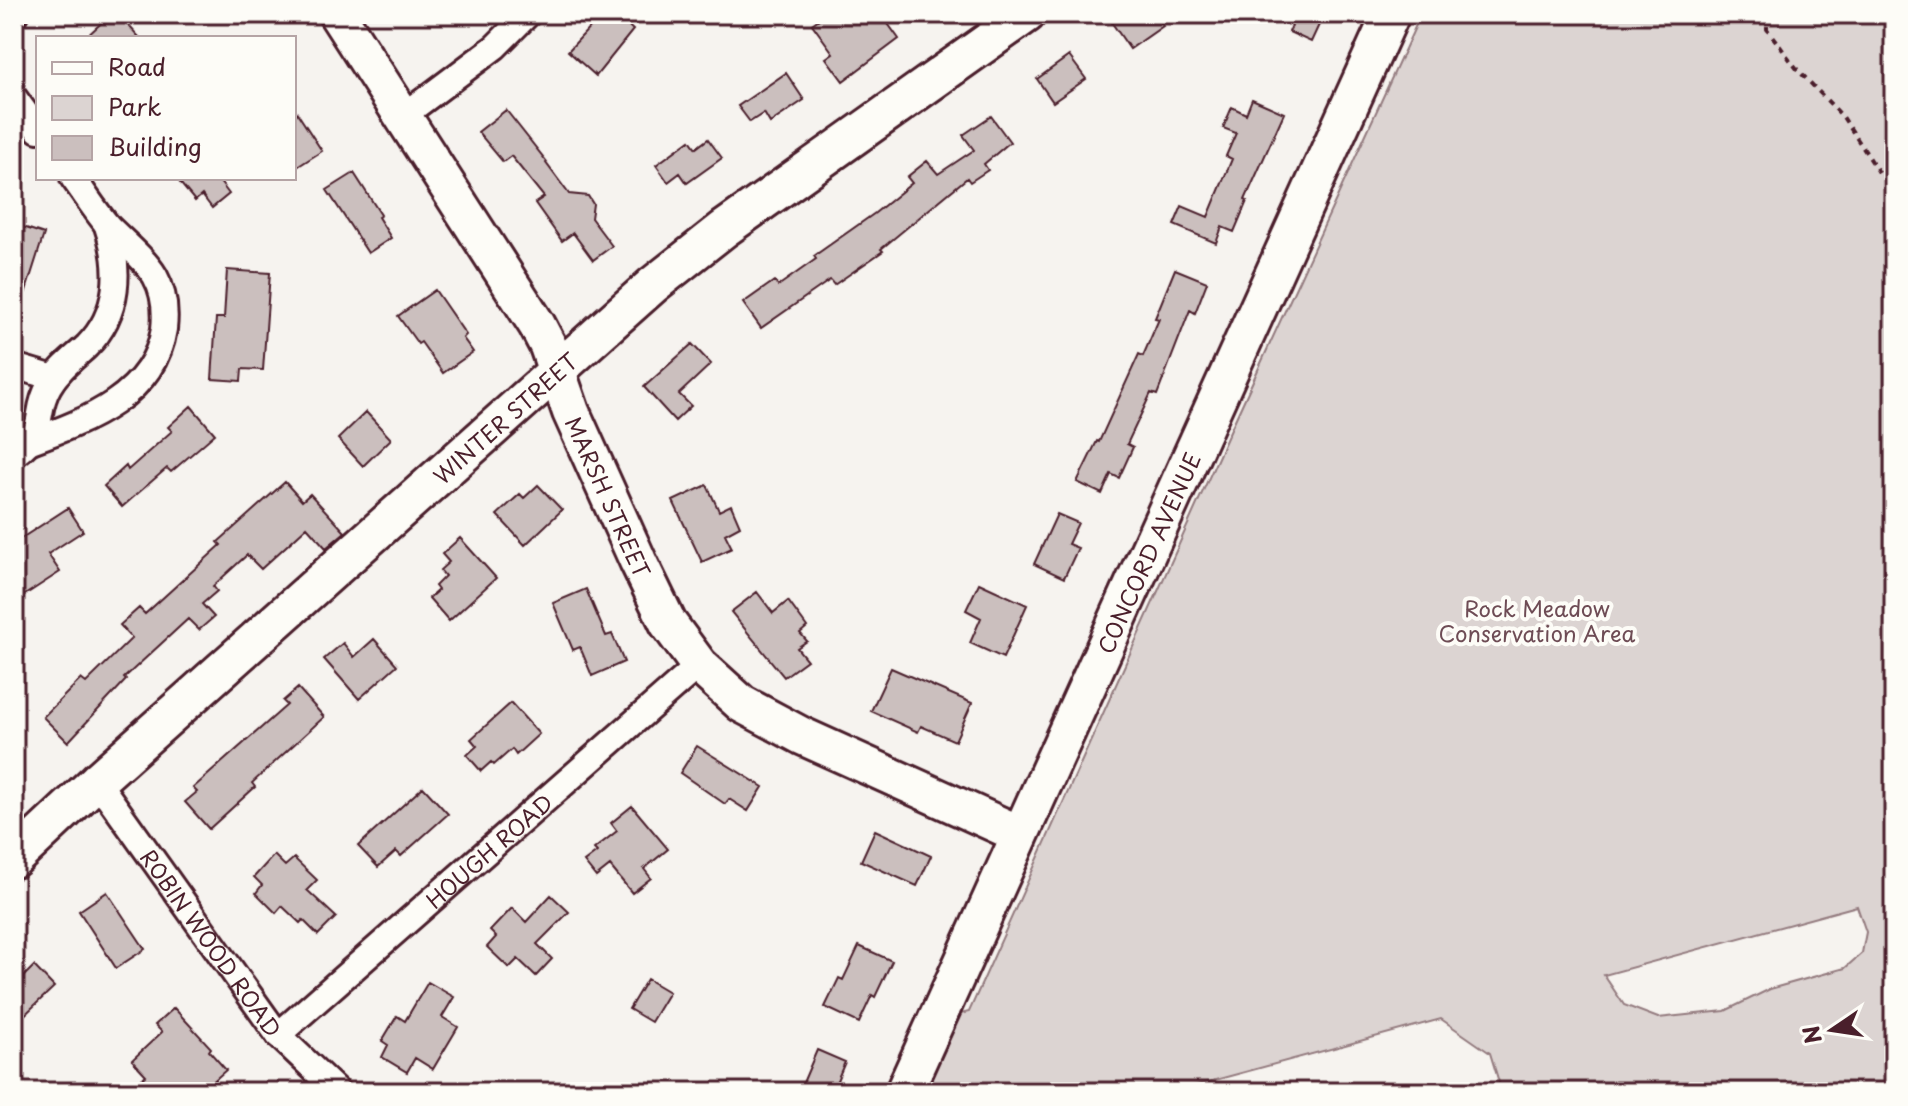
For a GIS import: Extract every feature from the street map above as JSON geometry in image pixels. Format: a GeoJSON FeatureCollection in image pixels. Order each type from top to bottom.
{"type":"FeatureCollection","features":[{"type":"Feature","properties":{"kind":"main road","name":"MARSH STREET"},"geometry":{"type":"LineString","coordinates":[[337,14],[537,325],[571,412],[638,561],[668,623],[699,665],[742,704],[802,736],[1019,834]]}},
{"type":"Feature","properties":{"kind":"main road","name":"WINTER STREET"},"geometry":{"type":"LineString","coordinates":[[14,859],[97,781],[653,285],[724,229],[1027,14]]}},
{"type":"Feature","properties":{"kind":"main road","name":"CONCORD AVENUE"},"geometry":{"type":"LineString","coordinates":[[904,1092],[1391,14]]}},
{"type":"Feature","properties":{"kind":"street"},"geometry":{"type":"LineString","coordinates":[[403,116],[495,47],[528,14]]}},
{"type":"Feature","properties":{"kind":"street"},"geometry":{"type":"LineString","coordinates":[[14,97],[36,127]]}},
{"type":"Feature","properties":{"kind":"street"},"geometry":{"type":"LineString","coordinates":[[23,448],[88,419],[128,393],[149,369],[162,342],[165,322],[160,285],[153,272],[106,223],[74,180]]}},
{"type":"Feature","properties":{"kind":"street"},"geometry":{"type":"LineString","coordinates":[[23,448],[38,429],[46,391],[54,378],[104,326],[111,308],[116,289],[116,269],[106,223]]}},
{"type":"Feature","properties":{"kind":"street"},"geometry":{"type":"LineString","coordinates":[[14,366],[54,378]]}},
{"type":"Feature","properties":{"kind":"street","name":"HOUGH ROAD"},"geometry":{"type":"LineString","coordinates":[[278,1035],[699,665]]}},
{"type":"Feature","properties":{"kind":"street","name":"ROBIN WOOD ROAD"},"geometry":{"type":"LineString","coordinates":[[97,781],[278,1035],[338,1092]]}},
{"type":"Feature","properties":{"kind":"path"},"geometry":{"type":"LineString","coordinates":[[1767,14],[1767,29],[1797,69],[1843,117],[1880,174],[1894,178]]}},
{"type":"Feature","properties":{"kind":"green space","name":"Rock Meadow Conservation Area"},"geometry":{"type":"Polygon","coordinates":[[[1421,14],[1894,14],[1894,1092],[1792,1085],[1756,1091],[1502,1092],[1490,1053],[1441,1019],[1171,1092],[933,1092],[907,1061],[925,1023],[969,1012],[1421,14]],[[1857,906],[1604,975],[1624,1005],[1658,1018],[1725,1011],[1770,989],[1845,968],[1862,953],[1866,932],[1857,906]]]}},
{"type":"Feature","properties":{"kind":"building"},"geometry":{"type":"Polygon","coordinates":[[[111,14],[118,14],[138,36],[87,36],[111,14]]]}},
{"type":"Feature","properties":{"kind":"building"},"geometry":{"type":"Polygon","coordinates":[[[607,14],[616,14],[633,30],[596,76],[568,51],[607,14]]]}},
{"type":"Feature","properties":{"kind":"building"},"geometry":{"type":"Polygon","coordinates":[[[826,14],[881,14],[899,39],[843,81],[826,58],[833,53],[812,24],[826,14]]]}},
{"type":"Feature","properties":{"kind":"building"},"geometry":{"type":"Polygon","coordinates":[[[1124,14],[1154,14],[1163,26],[1130,49],[1112,23],[1124,14]]]}},
{"type":"Feature","properties":{"kind":"building"},"geometry":{"type":"Polygon","coordinates":[[[1297,14],[1324,14],[1311,42],[1289,32],[1297,14]]]}},
{"type":"Feature","properties":{"kind":"building"},"geometry":{"type":"Polygon","coordinates":[[[1069,56],[1086,79],[1053,102],[1037,79],[1069,56]]]}},
{"type":"Feature","properties":{"kind":"building"},"geometry":{"type":"Polygon","coordinates":[[[786,73],[804,100],[770,123],[764,113],[750,122],[738,106],[786,73]]]}},
{"type":"Feature","properties":{"kind":"building"},"geometry":{"type":"Polygon","coordinates":[[[1252,99],[1284,113],[1234,232],[1222,227],[1216,243],[1174,225],[1182,206],[1208,217],[1232,159],[1226,156],[1236,133],[1223,128],[1232,107],[1246,114],[1252,99]]]}},
{"type":"Feature","properties":{"kind":"building"},"geometry":{"type":"Polygon","coordinates":[[[506,110],[569,194],[588,196],[593,204],[591,218],[612,246],[593,260],[573,233],[562,241],[535,203],[544,197],[511,156],[503,162],[478,132],[506,110]]]}},
{"type":"Feature","properties":{"kind":"building"},"geometry":{"type":"Polygon","coordinates":[[[296,111],[322,151],[296,168],[296,111]]]}},
{"type":"Feature","properties":{"kind":"building"},"geometry":{"type":"Polygon","coordinates":[[[991,116],[1010,142],[984,164],[988,170],[970,182],[967,178],[881,249],[883,251],[834,285],[830,280],[761,328],[743,303],[774,281],[778,286],[816,259],[814,256],[912,183],[907,177],[927,161],[938,174],[974,150],[963,135],[991,116]]]}},
{"type":"Feature","properties":{"kind":"building"},"geometry":{"type":"Polygon","coordinates":[[[708,139],[722,158],[687,183],[680,173],[668,182],[656,165],[690,140],[696,148],[708,139]]]}},
{"type":"Feature","properties":{"kind":"building"},"geometry":{"type":"Polygon","coordinates":[[[354,173],[381,215],[378,217],[391,238],[368,253],[327,190],[354,173]]]}},
{"type":"Feature","properties":{"kind":"building"},"geometry":{"type":"Polygon","coordinates":[[[178,180],[222,180],[220,182],[229,194],[212,208],[202,195],[195,201],[178,180]]]}},
{"type":"Feature","properties":{"kind":"building"},"geometry":{"type":"Polygon","coordinates":[[[23,227],[44,234],[18,316],[14,316],[14,240],[19,241],[23,227]]]}},
{"type":"Feature","properties":{"kind":"building"},"geometry":{"type":"Polygon","coordinates":[[[1175,269],[1207,282],[1195,313],[1190,310],[1157,395],[1151,393],[1127,444],[1133,447],[1119,478],[1111,474],[1102,494],[1077,482],[1139,354],[1143,356],[1175,269]]]}},
{"type":"Feature","properties":{"kind":"building"},"geometry":{"type":"Polygon","coordinates":[[[227,270],[270,273],[263,370],[242,369],[241,381],[212,379],[216,318],[224,318],[227,270]]]}},
{"type":"Feature","properties":{"kind":"building"},"geometry":{"type":"Polygon","coordinates":[[[435,290],[466,335],[463,338],[473,352],[443,373],[398,316],[435,290]]]}},
{"type":"Feature","properties":{"kind":"building"},"geometry":{"type":"Polygon","coordinates":[[[692,344],[711,364],[679,394],[691,406],[675,421],[644,387],[692,344]]]}},
{"type":"Feature","properties":{"kind":"building"},"geometry":{"type":"Polygon","coordinates":[[[191,406],[215,434],[171,472],[167,468],[122,507],[104,486],[126,466],[128,470],[172,431],[168,427],[191,406]]]}},
{"type":"Feature","properties":{"kind":"building"},"geometry":{"type":"Polygon","coordinates":[[[366,412],[391,439],[363,466],[338,439],[366,412]]]}},
{"type":"Feature","properties":{"kind":"building"},"geometry":{"type":"Polygon","coordinates":[[[285,482],[302,501],[310,494],[345,532],[326,548],[307,527],[261,569],[247,555],[213,586],[217,591],[202,604],[214,617],[199,630],[188,619],[124,678],[126,680],[68,742],[43,717],[81,679],[86,683],[132,638],[120,625],[139,608],[145,614],[285,482]]]}},
{"type":"Feature","properties":{"kind":"building"},"geometry":{"type":"Polygon","coordinates":[[[538,485],[562,510],[525,545],[497,515],[520,494],[524,498],[538,485]]]}},
{"type":"Feature","properties":{"kind":"building"},"geometry":{"type":"Polygon","coordinates":[[[707,485],[719,511],[731,505],[740,526],[725,534],[732,548],[702,562],[673,501],[707,485]]]}},
{"type":"Feature","properties":{"kind":"building"},"geometry":{"type":"Polygon","coordinates":[[[68,508],[83,531],[48,554],[60,572],[14,602],[14,543],[68,508]]]}},
{"type":"Feature","properties":{"kind":"building"},"geometry":{"type":"Polygon","coordinates":[[[1057,514],[1078,523],[1068,544],[1078,548],[1064,578],[1034,564],[1057,514]]]}},
{"type":"Feature","properties":{"kind":"building"},"geometry":{"type":"Polygon","coordinates":[[[460,538],[496,578],[449,621],[429,598],[438,590],[435,586],[445,576],[440,570],[449,562],[442,554],[460,538]]]}},
{"type":"Feature","properties":{"kind":"building"},"geometry":{"type":"Polygon","coordinates":[[[979,583],[1027,605],[1003,658],[970,643],[981,618],[966,610],[979,583]]]}},
{"type":"Feature","properties":{"kind":"building"},"geometry":{"type":"Polygon","coordinates":[[[586,589],[606,636],[612,634],[624,662],[592,676],[580,647],[573,650],[553,603],[586,589]]]}},
{"type":"Feature","properties":{"kind":"building"},"geometry":{"type":"Polygon","coordinates":[[[757,592],[773,613],[788,601],[807,627],[800,633],[807,641],[797,648],[807,660],[784,677],[731,612],[757,592]]]}},
{"type":"Feature","properties":{"kind":"building"},"geometry":{"type":"Polygon","coordinates":[[[374,639],[397,665],[359,699],[324,659],[343,643],[354,657],[374,639]]]}},
{"type":"Feature","properties":{"kind":"building"},"geometry":{"type":"Polygon","coordinates":[[[891,668],[972,703],[955,741],[921,726],[918,732],[871,711],[891,668]]]}},
{"type":"Feature","properties":{"kind":"building"},"geometry":{"type":"Polygon","coordinates":[[[298,688],[324,717],[252,783],[255,787],[209,829],[185,802],[197,792],[193,788],[287,705],[283,701],[298,688]]]}},
{"type":"Feature","properties":{"kind":"building"},"geometry":{"type":"Polygon","coordinates":[[[511,703],[539,734],[516,755],[512,749],[494,765],[491,762],[481,771],[467,755],[477,746],[471,739],[511,703]]]}},
{"type":"Feature","properties":{"kind":"building"},"geometry":{"type":"Polygon","coordinates":[[[697,746],[763,787],[748,811],[729,799],[725,804],[680,773],[697,746]]]}},
{"type":"Feature","properties":{"kind":"building"},"geometry":{"type":"Polygon","coordinates":[[[423,787],[448,814],[401,856],[396,851],[378,867],[358,846],[423,787]]]}},
{"type":"Feature","properties":{"kind":"building"},"geometry":{"type":"Polygon","coordinates":[[[632,806],[668,849],[644,869],[651,878],[632,893],[610,866],[596,877],[584,862],[597,852],[594,849],[617,831],[611,823],[632,806]]]}},
{"type":"Feature","properties":{"kind":"building"},"geometry":{"type":"Polygon","coordinates":[[[875,830],[931,856],[917,886],[861,861],[875,830]]]}},
{"type":"Feature","properties":{"kind":"building"},"geometry":{"type":"Polygon","coordinates":[[[274,855],[285,866],[294,858],[317,880],[307,890],[336,917],[318,935],[282,906],[276,913],[256,893],[262,885],[254,877],[274,855]]]}},
{"type":"Feature","properties":{"kind":"building"},"geometry":{"type":"Polygon","coordinates":[[[107,892],[145,949],[116,968],[79,911],[107,892]]]}},
{"type":"Feature","properties":{"kind":"building"},"geometry":{"type":"Polygon","coordinates":[[[551,895],[569,912],[537,944],[552,959],[536,976],[518,959],[509,968],[487,947],[496,937],[490,931],[512,908],[526,922],[551,895]]]}},
{"type":"Feature","properties":{"kind":"building"},"geometry":{"type":"Polygon","coordinates":[[[859,946],[892,961],[859,1023],[825,1007],[839,978],[843,980],[859,946]]]}},
{"type":"Feature","properties":{"kind":"building"},"geometry":{"type":"Polygon","coordinates":[[[34,966],[54,987],[14,1025],[14,986],[34,966]]]}},
{"type":"Feature","properties":{"kind":"building"},"geometry":{"type":"Polygon","coordinates":[[[647,979],[669,992],[651,1022],[629,1009],[647,979]]]}},
{"type":"Feature","properties":{"kind":"building"},"geometry":{"type":"Polygon","coordinates":[[[428,982],[454,997],[442,1017],[458,1027],[433,1069],[415,1058],[407,1072],[382,1057],[388,1045],[382,1041],[397,1016],[405,1021],[428,982]]]}},
{"type":"Feature","properties":{"kind":"building"},"geometry":{"type":"Polygon","coordinates":[[[174,1008],[211,1048],[209,1051],[226,1070],[201,1092],[127,1092],[146,1075],[132,1060],[162,1032],[155,1025],[174,1008]]]}},
{"type":"Feature","properties":{"kind":"building"},"geometry":{"type":"Polygon","coordinates":[[[817,1050],[845,1062],[832,1092],[799,1092],[817,1050]]]}}]}
